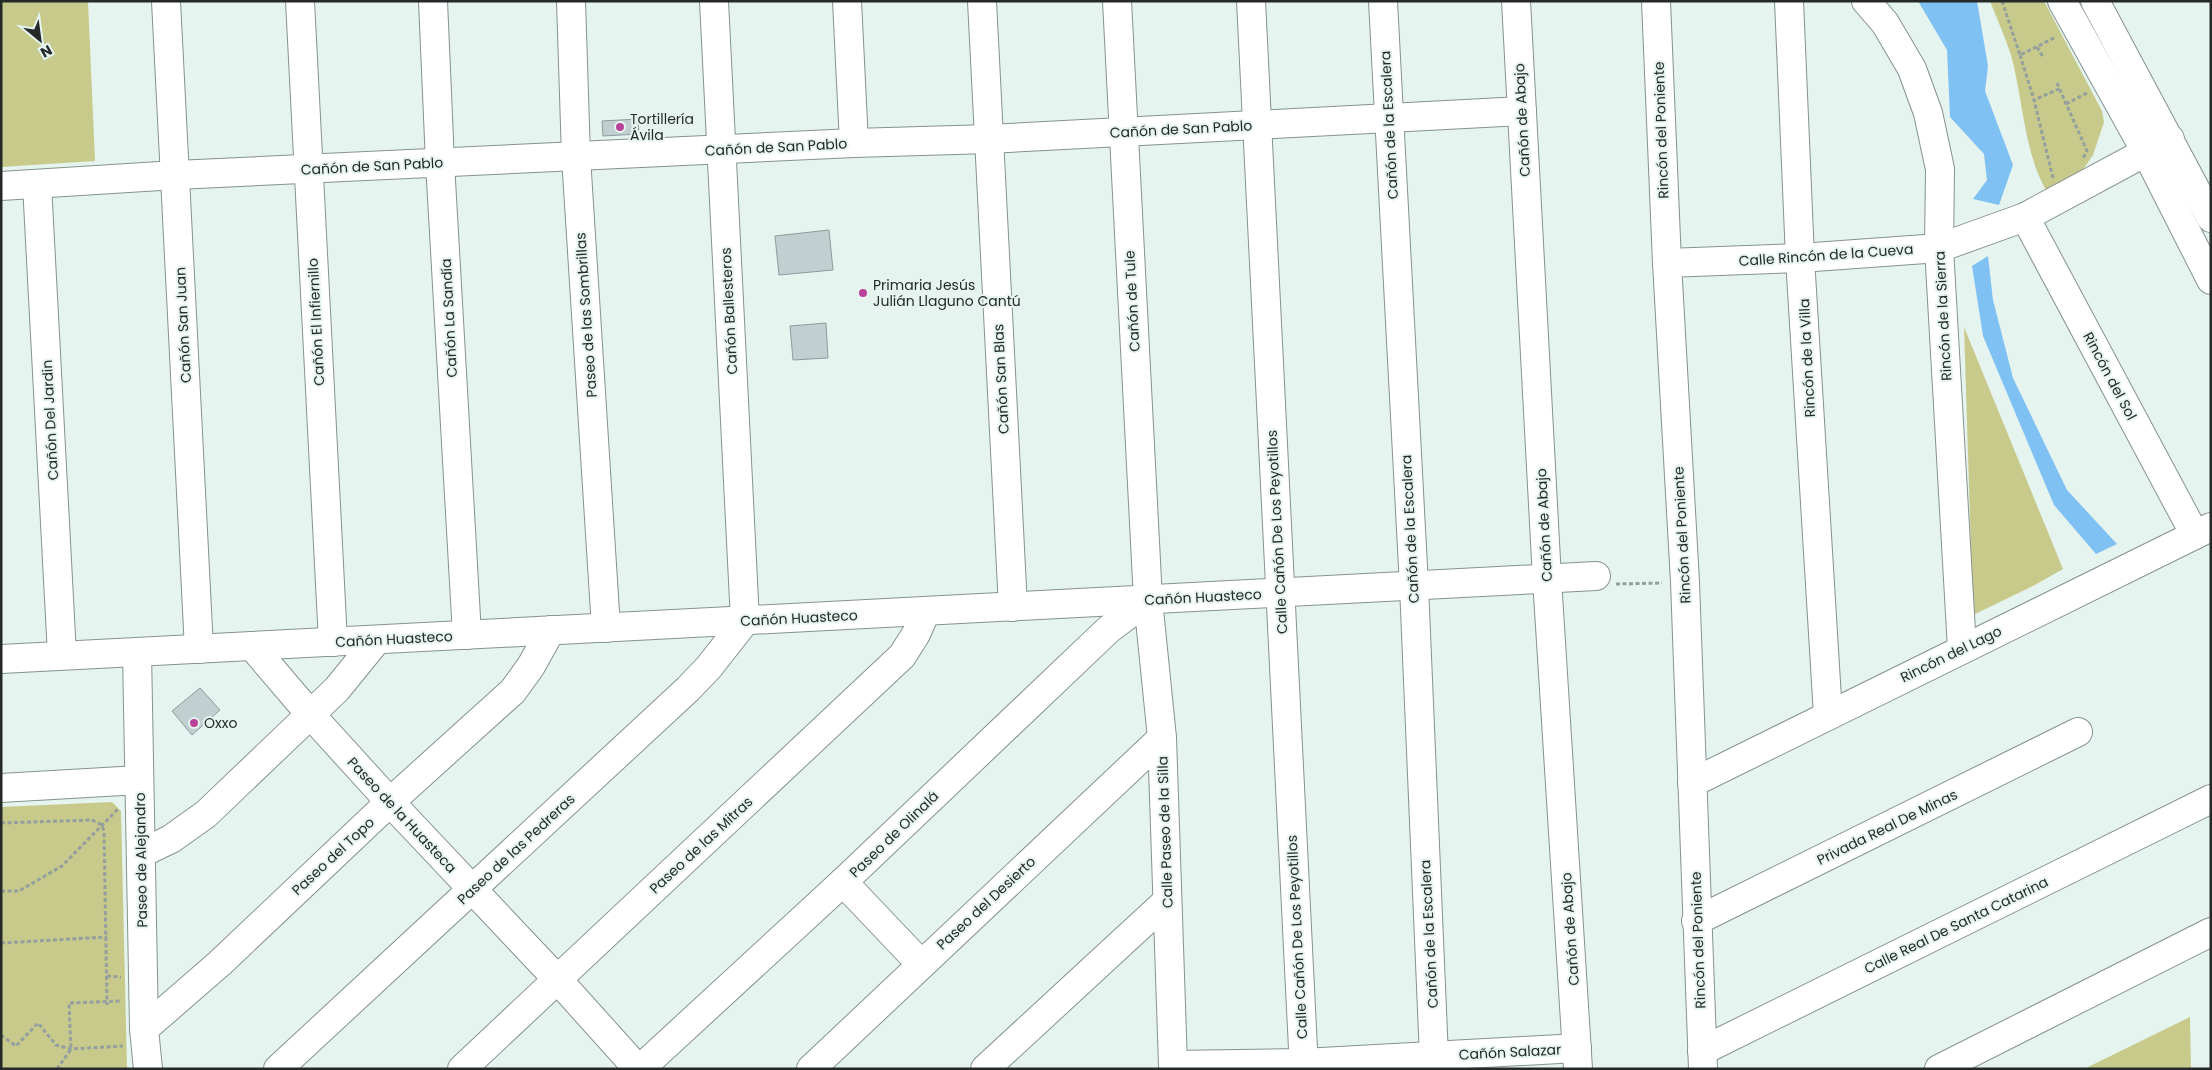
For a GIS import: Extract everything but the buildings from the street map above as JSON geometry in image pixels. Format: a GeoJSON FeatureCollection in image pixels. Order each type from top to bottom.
{"type":"FeatureCollection","features":[{"type":"Feature","properties":{"kind":"street","name":"Cañón San Juan"},"geometry":{"type":"LineString","coordinates":[[166,1],[199,649]]}},
{"type":"Feature","properties":{"kind":"street","name":"Cañón El Infiernillo"},"geometry":{"type":"LineString","coordinates":[[300,1],[333,642]]}},
{"type":"Feature","properties":{"kind":"street","name":"Cañón La Sandía"},"geometry":{"type":"LineString","coordinates":[[433,1],[440,162],[467,635]]}},
{"type":"Feature","properties":{"kind":"street","name":"Paseo de las Sombrillas"},"geometry":{"type":"LineString","coordinates":[[571,1],[576,157],[606,628]]}},
{"type":"Feature","properties":{"kind":"street","name":"Cañón Ballesteros"},"geometry":{"type":"LineString","coordinates":[[714,1],[744,621]]}},
{"type":"Feature","properties":{"kind":"street"},"geometry":{"type":"LineString","coordinates":[[847,1],[854,143]]}},
{"type":"Feature","properties":{"kind":"street","name":"Cañón San Blas"},"geometry":{"type":"LineString","coordinates":[[982,1],[1013,607]]}},
{"type":"Feature","properties":{"kind":"street","name":"Cañón de Tule"},"geometry":{"type":"LineString","coordinates":[[1117,1],[1148,600]]}},
{"type":"Feature","properties":{"kind":"street","name":"Calle Cañón De Los Peyotillos"},"geometry":{"type":"LineString","coordinates":[[1251,1],[1304,1066]]}},
{"type":"Feature","properties":{"kind":"street","name":"Cañón de la Escalera"},"geometry":{"type":"LineString","coordinates":[[1383,1],[1440,1063]]}},
{"type":"Feature","properties":{"kind":"street","name":"Cañón de Abajo"},"geometry":{"type":"LineString","coordinates":[[1516,1],[1547,579],[1578,1058]]}},
{"type":"Feature","properties":{"kind":"street","name":"Rincón del Poniente"},"geometry":{"type":"LineString","coordinates":[[1656,1],[1667,263],[1685,582],[1702,1060]]}},
{"type":"Feature","properties":{"kind":"street","name":"Rincón de la Villa"},"geometry":{"type":"LineString","coordinates":[[1789,1],[1800,258],[1828,715]]}},
{"type":"Feature","properties":{"kind":"street","name":"Rincón de la Sierra"},"geometry":{"type":"LineString","coordinates":[[1866,1],[1885,23],[1912,69],[1928,113],[1940,169],[1940,248],[1962,649]]}},
{"type":"Feature","properties":{"kind":"street"},"geometry":{"type":"LineString","coordinates":[[2062,1],[2146,152],[2211,280]]}},
{"type":"Feature","properties":{"kind":"street"},"geometry":{"type":"LineString","coordinates":[[2095,1],[2211,218]]}},
{"type":"Feature","properties":{"kind":"street","name":"Cañón de San Pablo"},"geometry":{"type":"LineString","coordinates":[[1,186],[176,175],[722,151],[854,143],[989,139],[1522,111]]}},
{"type":"Feature","properties":{"kind":"street","name":"Calle Rincón de la Cueva"},"geometry":{"type":"LineString","coordinates":[[1667,263],[1800,258],[1940,248],[2025,217],[2170,139]]}},
{"type":"Feature","properties":{"kind":"street","name":"Cañón Del Jardin"},"geometry":{"type":"LineString","coordinates":[[37,184],[62,655]]}},
{"type":"Feature","properties":{"kind":"street","name":"Rincón del Sol"},"geometry":{"type":"LineString","coordinates":[[2025,217],[2203,531]]}},
{"type":"Feature","properties":{"kind":"street","name":"Rincón del Lago"},"geometry":{"type":"LineString","coordinates":[[1692,782],[2203,531]]}},
{"type":"Feature","properties":{"kind":"street","name":"Cañón Huasteco"},"geometry":{"type":"LineString","coordinates":[[1,659],[376,641],[551,630],[1596,576]]}},
{"type":"Feature","properties":{"kind":"street","name":"Calle Paseo de la Silla"},"geometry":{"type":"LineString","coordinates":[[1148,600],[1162,738],[1171,1067]]}},
{"type":"Feature","properties":{"kind":"street","name":"Paseo de Olinalá"},"geometry":{"type":"LineString","coordinates":[[639,1069],[843,882],[1109,629],[1148,600]]}},
{"type":"Feature","properties":{"kind":"street","name":"Paseo de las Mitras"},"geometry":{"type":"LineString","coordinates":[[462,1069],[902,656],[916,634],[926,611]]}},
{"type":"Feature","properties":{"kind":"street","name":"Paseo de las Pedreras"},"geometry":{"type":"LineString","coordinates":[[278,1069],[688,689],[709,667],[744,621]]}},
{"type":"Feature","properties":{"kind":"street","name":"Paseo del Topo"},"geometry":{"type":"LineString","coordinates":[[134,1037],[220,963],[390,802],[514,691],[531,666],[551,630]]}},
{"type":"Feature","properties":{"kind":"street"},"geometry":{"type":"LineString","coordinates":[[142,853],[171,839],[206,814],[337,689],[376,641]]}},
{"type":"Feature","properties":{"kind":"street","name":"Paseo de la Huasteca"},"geometry":{"type":"LineString","coordinates":[[252,646],[310,714],[390,802],[639,1069]]}},
{"type":"Feature","properties":{"kind":"street","name":"Paseo de Alejandro"},"geometry":{"type":"LineString","coordinates":[[137,652],[142,853],[134,1037],[148,1069]]}},
{"type":"Feature","properties":{"kind":"street","name":"Privada Real De Minas"},"geometry":{"type":"LineString","coordinates":[[1696,921],[2078,732]]}},
{"type":"Feature","properties":{"kind":"street","name":"Paseo del Desierto"},"geometry":{"type":"LineString","coordinates":[[811,1069],[1162,738]]}},
{"type":"Feature","properties":{"kind":"street"},"geometry":{"type":"LineString","coordinates":[[1,788],[140,780]]}},
{"type":"Feature","properties":{"kind":"street","name":"Calle Real De Santa Catarina"},"geometry":{"type":"LineString","coordinates":[[1702,1060],[2211,799]]}},
{"type":"Feature","properties":{"kind":"street"},"geometry":{"type":"LineString","coordinates":[[843,882],[921,964]]}},
{"type":"Feature","properties":{"kind":"street"},"geometry":{"type":"LineString","coordinates":[[985,1069],[1167,901]]}},
{"type":"Feature","properties":{"kind":"street"},"geometry":{"type":"LineString","coordinates":[[1940,1069],[2211,932]]}},
{"type":"Feature","properties":{"kind":"street","name":"Cañón Salazar"},"geometry":{"type":"LineString","coordinates":[[1171,1067],[1273,1067],[1578,1058]]}},
{"type":"Feature","properties":{"kind":"path"},"geometry":{"type":"LineString","coordinates":[[2002,1],[2034,100],[2053,180],[2061,177]]}},
{"type":"Feature","properties":{"kind":"path"},"geometry":{"type":"LineString","coordinates":[[2020,55],[2059,35]]}},
{"type":"Feature","properties":{"kind":"path"},"geometry":{"type":"LineString","coordinates":[[2037,47],[2043,57]]}},
{"type":"Feature","properties":{"kind":"path"},"geometry":{"type":"LineString","coordinates":[[2057,83],[2086,151],[2079,164]]}},
{"type":"Feature","properties":{"kind":"path"},"geometry":{"type":"LineString","coordinates":[[2034,100],[2059,89]]}},
{"type":"Feature","properties":{"kind":"path"},"geometry":{"type":"LineString","coordinates":[[2066,104],[2088,92]]}},
{"type":"Feature","properties":{"kind":"path"},"geometry":{"type":"LineString","coordinates":[[1631,583],[1685,582]]}},
{"type":"Feature","properties":{"kind":"path"},"geometry":{"type":"LineString","coordinates":[[1,891],[19,891],[62,866],[120,806]]}},
{"type":"Feature","properties":{"kind":"path"},"geometry":{"type":"LineString","coordinates":[[1,823],[92,820],[102,825],[104,831],[107,937],[107,1003]]}},
{"type":"Feature","properties":{"kind":"path"},"geometry":{"type":"LineString","coordinates":[[1,943],[107,937]]}},
{"type":"Feature","properties":{"kind":"path"},"geometry":{"type":"LineString","coordinates":[[57,1069],[71,1049],[69,1003],[124,1001]]}},
{"type":"Feature","properties":{"kind":"path"},"geometry":{"type":"LineString","coordinates":[[1,1035],[16,1046],[38,1023],[56,1045],[71,1049],[134,1037]]}},
{"type":"Feature","properties":{"kind":"green space"},"geometry":{"type":"Polygon","coordinates":[[[1,1],[88,1],[95,161],[1,167],[1,1]]]}},
{"type":"Feature","properties":{"kind":"green space"},"geometry":{"type":"Polygon","coordinates":[[[1990,1],[2044,1],[2102,111],[2104,122],[2093,155],[2080,174],[2047,192],[2033,161],[2011,55],[1990,1]]]}},
{"type":"Feature","properties":{"kind":"green space"},"geometry":{"type":"Polygon","coordinates":[[[1964,327],[2063,569],[1973,615],[1964,327]]]}},
{"type":"Feature","properties":{"kind":"green space"},"geometry":{"type":"Polygon","coordinates":[[[112,802],[121,811],[127,1069],[1,1069],[1,807],[112,802]]]}},
{"type":"Feature","properties":{"kind":"green space"},"geometry":{"type":"Polygon","coordinates":[[[2190,1017],[2191,1069],[2084,1069],[2190,1017]]]}},
{"type":"Feature","properties":{"kind":"water"},"geometry":{"type":"Polygon","coordinates":[[[1918,1],[1977,1],[1988,66],[1985,91],[2013,165],[1999,205],[1973,199],[1987,180],[1984,154],[1950,117],[1947,50],[1918,1]]]}},
{"type":"Feature","properties":{"kind":"water"},"geometry":{"type":"Polygon","coordinates":[[[1988,256],[1993,300],[2013,378],[2067,490],[2117,544],[2096,554],[2054,505],[1983,336],[1972,266],[1988,256]]]}},
{"type":"Feature","properties":{"kind":"place","name":"Tortillería Ávila"},"geometry":{"type":"Point","coordinates":[620,127]}},
{"type":"Feature","properties":{"kind":"place","name":"Primaria Jesús Julián Llaguno Cantú"},"geometry":{"type":"Point","coordinates":[863,293]}},
{"type":"Feature","properties":{"kind":"place","name":"Oxxo"},"geometry":{"type":"Point","coordinates":[194,723]}}]}
